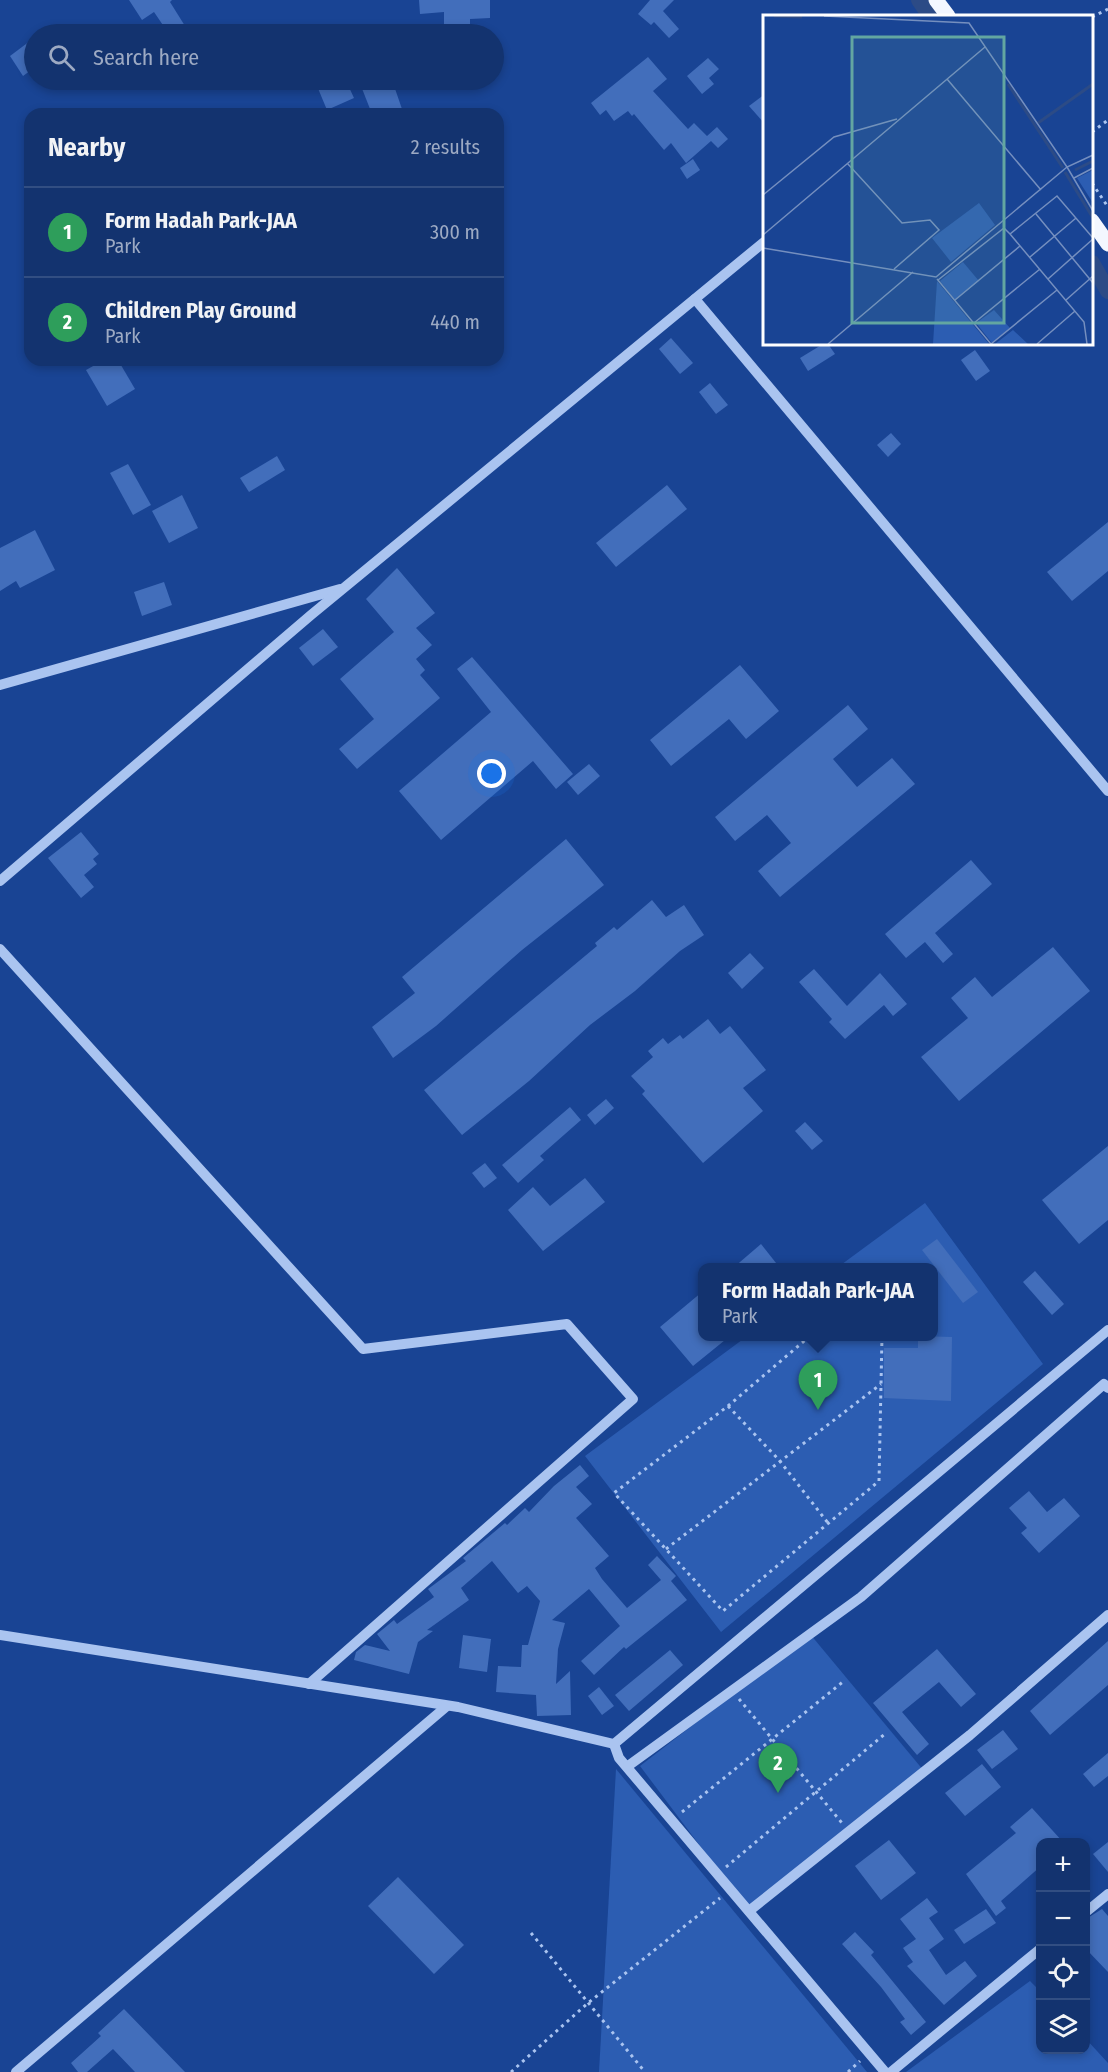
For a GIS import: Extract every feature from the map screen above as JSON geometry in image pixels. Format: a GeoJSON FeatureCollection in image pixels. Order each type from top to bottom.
{"type":"FeatureCollection","features":[{"type":"Feature","properties":{"kind":"main road"},"geometry":{"type":"LineString","coordinates":[[936,0],[947,15]]}},
{"type":"Feature","properties":{"kind":"main road"},"geometry":{"type":"LineString","coordinates":[[1093,222],[1108,244]]}},
{"type":"Feature","properties":{"kind":"street"},"geometry":{"type":"LineString","coordinates":[[0,881],[346,587],[763,244]]}},
{"type":"Feature","properties":{"kind":"street"},"geometry":{"type":"LineString","coordinates":[[695,299],[1108,791]]}},
{"type":"Feature","properties":{"kind":"street"},"geometry":{"type":"LineString","coordinates":[[0,685],[346,587]]}},
{"type":"Feature","properties":{"kind":"street"},"geometry":{"type":"LineString","coordinates":[[0,949],[363,1349],[567,1324],[633,1399],[309,1684]]}},
{"type":"Feature","properties":{"kind":"street"},"geometry":{"type":"LineString","coordinates":[[615,1744],[1108,1330]]}},
{"type":"Feature","properties":{"kind":"street"},"geometry":{"type":"LineString","coordinates":[[628,1766],[861,1597],[1104,1384],[1108,1388]]}},
{"type":"Feature","properties":{"kind":"street"},"geometry":{"type":"LineString","coordinates":[[748,1911],[970,1735],[1108,1616]]}},
{"type":"Feature","properties":{"kind":"street"},"geometry":{"type":"LineString","coordinates":[[0,1635],[447,1706],[615,1744]]}},
{"type":"Feature","properties":{"kind":"street"},"geometry":{"type":"LineString","coordinates":[[16,2072],[447,1706]]}},
{"type":"Feature","properties":{"kind":"street"},"geometry":{"type":"LineString","coordinates":[[615,1744],[619,1758],[885,2072]]}},
{"type":"Feature","properties":{"kind":"street"},"geometry":{"type":"LineString","coordinates":[[1090,1909],[1108,1894]]}},
{"type":"Feature","properties":{"kind":"street"},"geometry":{"type":"LineString","coordinates":[[891,2072],[1036,1953]]}},
{"type":"Feature","properties":{"kind":"path"},"geometry":{"type":"LineString","coordinates":[[1093,16],[1108,9]]}},
{"type":"Feature","properties":{"kind":"path"},"geometry":{"type":"LineString","coordinates":[[1093,131],[1108,120]]}},
{"type":"Feature","properties":{"kind":"path"},"geometry":{"type":"LineString","coordinates":[[1093,184],[1108,207]]}},
{"type":"Feature","properties":{"kind":"path"},"geometry":{"type":"LineString","coordinates":[[804,1341],[728,1406],[614,1493],[723,1611],[879,1481],[882,1341]]}},
{"type":"Feature","properties":{"kind":"path"},"geometry":{"type":"LineString","coordinates":[[666,1550],[779,1460],[881,1384]]}},
{"type":"Feature","properties":{"kind":"path"},"geometry":{"type":"LineString","coordinates":[[728,1406],[779,1460],[829,1523]]}},
{"type":"Feature","properties":{"kind":"path"},"geometry":{"type":"LineString","coordinates":[[673,1819],[844,1681]]}},
{"type":"Feature","properties":{"kind":"path"},"geometry":{"type":"LineString","coordinates":[[732,1690],[849,1831]]}},
{"type":"Feature","properties":{"kind":"path"},"geometry":{"type":"LineString","coordinates":[[718,1874],[886,1733]]}},
{"type":"Feature","properties":{"kind":"path"},"geometry":{"type":"LineString","coordinates":[[511,2072],[588,2003],[731,1889]]}},
{"type":"Feature","properties":{"kind":"path"},"geometry":{"type":"LineString","coordinates":[[531,1934],[645,2072]]}},
{"type":"Feature","properties":{"kind":"path"},"geometry":{"type":"LineString","coordinates":[[848,2072],[868,2054]]}},
{"type":"Feature","properties":{"kind":"shaded area"},"geometry":{"type":"Polygon","coordinates":[[[925,1203],[1043,1364],[721,1632],[585,1456],[741,1341],[938,1341],[938,1263],[843,1263],[925,1203]]]}},
{"type":"Feature","properties":{"kind":"shaded area"},"geometry":{"type":"Polygon","coordinates":[[[810,1634],[924,1771],[749,1911],[640,1766],[810,1634]]]}},
{"type":"Feature","properties":{"kind":"shaded area"},"geometry":{"type":"Polygon","coordinates":[[[616,1769],[867,2072],[599,2072],[616,1769]]]}},
{"type":"Feature","properties":{"kind":"shaded area"},"geometry":{"type":"Polygon","coordinates":[[[1030,1981],[1036,1987],[1036,2054],[1090,2054],[1090,2043],[1108,2063],[1108,2072],[906,2072],[1030,1981]]]}},
{"type":"Feature","properties":{"kind":"building"},"geometry":{"type":"Polygon","coordinates":[[[129,0],[172,0],[170,2],[184,24],[162,24],[154,12],[142,20],[129,0]]]}},
{"type":"Feature","properties":{"kind":"building"},"geometry":{"type":"Polygon","coordinates":[[[419,0],[490,0],[490,18],[470,19],[470,24],[444,24],[444,12],[420,14],[419,0]]]}},
{"type":"Feature","properties":{"kind":"building"},"geometry":{"type":"Polygon","coordinates":[[[650,0],[674,0],[663,11],[679,29],[669,38],[654,22],[651,25],[638,14],[650,0]]]}},
{"type":"Feature","properties":{"kind":"building"},"geometry":{"type":"Polygon","coordinates":[[[24,46],[23,76],[10,56],[24,46]]]}},
{"type":"Feature","properties":{"kind":"building"},"geometry":{"type":"Polygon","coordinates":[[[648,57],[667,79],[653,91],[688,129],[694,123],[707,136],[717,127],[728,139],[718,148],[711,141],[686,163],[671,143],[664,150],[634,114],[632,116],[628,111],[614,121],[606,110],[600,115],[591,103],[648,57]]]}},
{"type":"Feature","properties":{"kind":"building"},"geometry":{"type":"Polygon","coordinates":[[[708,58],[719,69],[709,78],[714,84],[702,94],[687,76],[708,58]]]}},
{"type":"Feature","properties":{"kind":"building"},"geometry":{"type":"Polygon","coordinates":[[[319,90],[350,90],[354,98],[332,108],[326,108],[319,90]]]}},
{"type":"Feature","properties":{"kind":"building"},"geometry":{"type":"Polygon","coordinates":[[[363,90],[395,90],[402,108],[370,108],[363,90]]]}},
{"type":"Feature","properties":{"kind":"building"},"geometry":{"type":"Polygon","coordinates":[[[763,96],[763,122],[749,106],[763,96]]]}},
{"type":"Feature","properties":{"kind":"building"},"geometry":{"type":"Polygon","coordinates":[[[693,159],[700,170],[687,179],[680,168],[693,159]]]}},
{"type":"Feature","properties":{"kind":"building"},"geometry":{"type":"Polygon","coordinates":[[[671,338],[693,363],[680,374],[659,349],[671,338]]]}},
{"type":"Feature","properties":{"kind":"building"},"geometry":{"type":"Polygon","coordinates":[[[821,345],[829,345],[835,354],[808,371],[800,358],[821,345]]]}},
{"type":"Feature","properties":{"kind":"building"},"geometry":{"type":"Polygon","coordinates":[[[975,350],[990,371],[976,381],[961,360],[975,350]]]}},
{"type":"Feature","properties":{"kind":"building"},"geometry":{"type":"Polygon","coordinates":[[[93,366],[122,366],[135,389],[107,406],[86,370],[93,366]]]}},
{"type":"Feature","properties":{"kind":"building"},"geometry":{"type":"Polygon","coordinates":[[[710,383],[728,405],[716,414],[699,392],[710,383]]]}},
{"type":"Feature","properties":{"kind":"building"},"geometry":{"type":"Polygon","coordinates":[[[891,433],[901,444],[888,457],[877,445],[891,433]]]}},
{"type":"Feature","properties":{"kind":"building"},"geometry":{"type":"Polygon","coordinates":[[[277,456],[285,470],[249,492],[240,478],[277,456]]]}},
{"type":"Feature","properties":{"kind":"building"},"geometry":{"type":"Polygon","coordinates":[[[128,464],[151,505],[133,515],[110,473],[128,464]]]}},
{"type":"Feature","properties":{"kind":"building"},"geometry":{"type":"Polygon","coordinates":[[[667,485],[687,509],[616,567],[596,543],[667,485]]]}},
{"type":"Feature","properties":{"kind":"building"},"geometry":{"type":"Polygon","coordinates":[[[182,495],[198,528],[169,543],[152,511],[182,495]]]}},
{"type":"Feature","properties":{"kind":"building"},"geometry":{"type":"Polygon","coordinates":[[[1108,522],[1108,571],[1072,601],[1047,572],[1108,522]]]}},
{"type":"Feature","properties":{"kind":"building"},"geometry":{"type":"Polygon","coordinates":[[[35,530],[55,570],[20,588],[16,581],[0,591],[0,548],[35,530]]]}},
{"type":"Feature","properties":{"kind":"building"},"geometry":{"type":"Polygon","coordinates":[[[397,568],[435,613],[416,628],[432,645],[416,659],[425,670],[420,675],[440,698],[357,769],[339,749],[374,719],[340,679],[394,632],[366,599],[397,568]]]}},
{"type":"Feature","properties":{"kind":"building"},"geometry":{"type":"Polygon","coordinates":[[[164,582],[172,605],[142,616],[134,592],[164,582]]]}},
{"type":"Feature","properties":{"kind":"building"},"geometry":{"type":"Polygon","coordinates":[[[323,629],[338,647],[313,666],[299,648],[323,629]]]}},
{"type":"Feature","properties":{"kind":"building"},"geometry":{"type":"Polygon","coordinates":[[[472,657],[573,774],[556,789],[533,761],[441,840],[399,791],[491,712],[457,669],[472,657]]]}},
{"type":"Feature","properties":{"kind":"building"},"geometry":{"type":"Polygon","coordinates":[[[740,665],[779,711],[746,739],[729,719],[671,766],[650,740],[740,665]]]}},
{"type":"Feature","properties":{"kind":"building"},"geometry":{"type":"Polygon","coordinates":[[[848,705],[868,729],[833,759],[857,787],[892,758],[915,784],[780,897],[758,871],[791,843],[767,815],[735,841],[715,817],[848,705]]]}},
{"type":"Feature","properties":{"kind":"building"},"geometry":{"type":"Polygon","coordinates":[[[589,764],[600,776],[578,795],[567,782],[589,764]]]}},
{"type":"Feature","properties":{"kind":"building"},"geometry":{"type":"Polygon","coordinates":[[[81,832],[99,854],[93,859],[97,864],[84,875],[94,887],[81,898],[48,858],[81,832]]]}},
{"type":"Feature","properties":{"kind":"building"},"geometry":{"type":"Polygon","coordinates":[[[566,839],[604,885],[522,950],[436,1026],[393,1058],[372,1027],[415,993],[402,977],[566,839]]]}},
{"type":"Feature","properties":{"kind":"building"},"geometry":{"type":"Polygon","coordinates":[[[971,860],[992,884],[935,933],[953,954],[943,963],[925,942],[906,958],[885,934],[971,860]]]}},
{"type":"Feature","properties":{"kind":"building"},"geometry":{"type":"Polygon","coordinates":[[[652,900],[666,917],[684,905],[704,935],[680,951],[635,991],[590,1025],[529,1081],[462,1135],[424,1090],[597,946],[595,943],[614,927],[617,930],[652,900]]]}},
{"type":"Feature","properties":{"kind":"building"},"geometry":{"type":"Polygon","coordinates":[[[1053,947],[1090,991],[959,1101],[921,1057],[968,1018],[951,998],[975,977],[992,997],[1053,947]]]}},
{"type":"Feature","properties":{"kind":"building"},"geometry":{"type":"Polygon","coordinates":[[[750,953],[764,968],[742,989],[728,973],[750,953]]]}},
{"type":"Feature","properties":{"kind":"building"},"geometry":{"type":"Polygon","coordinates":[[[814,969],[847,1006],[880,973],[907,1004],[893,1016],[884,1005],[845,1039],[829,1022],[832,1019],[799,982],[814,969]]]}},
{"type":"Feature","properties":{"kind":"building"},"geometry":{"type":"Polygon","coordinates":[[[708,1019],[720,1034],[730,1026],[766,1070],[743,1088],[763,1111],[703,1163],[642,1094],[645,1091],[631,1076],[653,1057],[648,1051],[663,1038],[668,1044],[680,1035],[683,1039],[708,1019]]]}},
{"type":"Feature","properties":{"kind":"building"},"geometry":{"type":"Polygon","coordinates":[[[606,1099],[614,1108],[595,1125],[587,1115],[606,1099]]]}},
{"type":"Feature","properties":{"kind":"building"},"geometry":{"type":"Polygon","coordinates":[[[570,1107],[581,1120],[540,1156],[544,1160],[518,1183],[502,1165],[570,1107]]]}},
{"type":"Feature","properties":{"kind":"building"},"geometry":{"type":"Polygon","coordinates":[[[805,1122],[823,1141],[812,1150],[795,1131],[805,1122]]]}},
{"type":"Feature","properties":{"kind":"building"},"geometry":{"type":"Polygon","coordinates":[[[1108,1146],[1108,1220],[1079,1244],[1042,1200],[1108,1146]]]}},
{"type":"Feature","properties":{"kind":"building"},"geometry":{"type":"Polygon","coordinates":[[[485,1163],[497,1178],[484,1188],[472,1173],[485,1163]]]}},
{"type":"Feature","properties":{"kind":"building"},"geometry":{"type":"Polygon","coordinates":[[[585,1178],[605,1202],[543,1251],[508,1210],[533,1187],[550,1206],[585,1178]]]}},
{"type":"Feature","properties":{"kind":"building"},"geometry":{"type":"Polygon","coordinates":[[[937,1239],[978,1292],[963,1303],[938,1271],[938,1263],[932,1263],[922,1250],[937,1239]]]}},
{"type":"Feature","properties":{"kind":"building"},"geometry":{"type":"Polygon","coordinates":[[[761,1244],[776,1263],[739,1263],[761,1244]]]}},
{"type":"Feature","properties":{"kind":"building"},"geometry":{"type":"Polygon","coordinates":[[[1035,1271],[1064,1304],[1052,1315],[1023,1282],[1035,1271]]]}},
{"type":"Feature","properties":{"kind":"building"},"geometry":{"type":"Polygon","coordinates":[[[698,1295],[698,1341],[724,1341],[693,1366],[660,1327],[698,1295]]]}},
{"type":"Feature","properties":{"kind":"building"},"geometry":{"type":"Polygon","coordinates":[[[938,1337],[952,1337],[951,1401],[884,1398],[884,1348],[918,1348],[918,1341],[938,1341],[938,1337]]]}},
{"type":"Feature","properties":{"kind":"building"},"geometry":{"type":"Polygon","coordinates":[[[580,1465],[589,1476],[576,1487],[592,1504],[576,1518],[609,1556],[595,1568],[602,1579],[627,1608],[661,1580],[648,1565],[657,1556],[676,1576],[671,1581],[687,1600],[626,1649],[624,1647],[594,1675],[581,1661],[620,1626],[589,1589],[552,1620],[565,1623],[558,1649],[556,1684],[570,1671],[571,1715],[537,1716],[536,1695],[496,1692],[498,1666],[521,1667],[522,1645],[528,1645],[540,1601],[527,1586],[518,1593],[492,1561],[461,1588],[469,1600],[427,1630],[433,1631],[418,1642],[409,1674],[354,1660],[356,1652],[365,1645],[390,1651],[377,1634],[394,1620],[397,1624],[434,1597],[428,1589],[466,1561],[463,1558],[505,1523],[507,1525],[525,1508],[529,1512],[554,1486],[580,1465]]]}},
{"type":"Feature","properties":{"kind":"building"},"geometry":{"type":"Polygon","coordinates":[[[1029,1491],[1047,1512],[1064,1498],[1080,1516],[1039,1553],[1021,1533],[1027,1528],[1009,1508],[1029,1491]]]}},
{"type":"Feature","properties":{"kind":"building"},"geometry":{"type":"Polygon","coordinates":[[[463,1635],[491,1639],[487,1672],[459,1668],[463,1635]]]}},
{"type":"Feature","properties":{"kind":"building"},"geometry":{"type":"Polygon","coordinates":[[[1108,1641],[1108,1685],[1050,1735],[1030,1711],[1108,1641]]]}},
{"type":"Feature","properties":{"kind":"building"},"geometry":{"type":"Polygon","coordinates":[[[937,1649],[976,1694],[961,1707],[939,1682],[902,1712],[929,1744],[917,1755],[873,1703],[937,1649]]]}},
{"type":"Feature","properties":{"kind":"building"},"geometry":{"type":"Polygon","coordinates":[[[670,1650],[683,1665],[629,1711],[615,1695],[670,1650]]]}},
{"type":"Feature","properties":{"kind":"building"},"geometry":{"type":"Polygon","coordinates":[[[599,1687],[614,1706],[602,1715],[588,1696],[599,1687]]]}},
{"type":"Feature","properties":{"kind":"building"},"geometry":{"type":"Polygon","coordinates":[[[1003,1730],[1018,1749],[992,1769],[977,1750],[1003,1730]]]}},
{"type":"Feature","properties":{"kind":"building"},"geometry":{"type":"Polygon","coordinates":[[[1108,1753],[1108,1776],[1094,1787],[1083,1774],[1108,1753]]]}},
{"type":"Feature","properties":{"kind":"building"},"geometry":{"type":"Polygon","coordinates":[[[982,1764],[1001,1787],[965,1816],[945,1793],[982,1764]]]}},
{"type":"Feature","properties":{"kind":"building"},"geometry":{"type":"Polygon","coordinates":[[[1032,1808],[1059,1838],[1036,1838],[1036,1870],[1001,1901],[1006,1908],[996,1916],[966,1874],[1016,1833],[1010,1827],[1032,1808]]]}},
{"type":"Feature","properties":{"kind":"building"},"geometry":{"type":"Polygon","coordinates":[[[889,1840],[916,1873],[881,1900],[855,1866],[889,1840]]]}},
{"type":"Feature","properties":{"kind":"building"},"geometry":{"type":"Polygon","coordinates":[[[1108,1842],[1108,1872],[1093,1854],[1108,1842]]]}},
{"type":"Feature","properties":{"kind":"building"},"geometry":{"type":"Polygon","coordinates":[[[398,1877],[464,1945],[434,1974],[368,1906],[398,1877]]]}},
{"type":"Feature","properties":{"kind":"building"},"geometry":{"type":"Polygon","coordinates":[[[927,1898],[938,1912],[929,1918],[944,1939],[929,1950],[946,1975],[965,1961],[977,1976],[944,2005],[907,1966],[913,1962],[903,1948],[916,1939],[900,1919],[927,1898]]]}},
{"type":"Feature","properties":{"kind":"building"},"geometry":{"type":"Polygon","coordinates":[[[986,1909],[996,1923],[964,1944],[954,1930],[986,1909]]]}},
{"type":"Feature","properties":{"kind":"building"},"geometry":{"type":"Polygon","coordinates":[[[1102,1909],[1108,1916],[1108,1972],[1090,1953],[1090,1916],[1102,1909]]]}},
{"type":"Feature","properties":{"kind":"building"},"geometry":{"type":"Polygon","coordinates":[[[855,1932],[874,1952],[871,1955],[926,2022],[911,2035],[900,2022],[905,2019],[881,1987],[842,1944],[855,1932]]]}},
{"type":"Feature","properties":{"kind":"building"},"geometry":{"type":"Polygon","coordinates":[[[124,2009],[185,2072],[135,2072],[113,2049],[87,2072],[78,2072],[71,2063],[101,2036],[98,2033],[124,2009]]]}},
{"type":"Feature","properties":{"kind":"waterway"},"geometry":{"type":"LineString","coordinates":[[919,0],[929,15]]}},
{"type":"Feature","properties":{"kind":"waterway"},"geometry":{"type":"LineString","coordinates":[[1093,265],[1108,291]]}},
{"type":"Feature","properties":{"kind":"place","name":"Form Hadah Park-JAA"},"geometry":{"type":"Point","coordinates":[818,1410]}},
{"type":"Feature","properties":{"kind":"place","name":"Children Play Ground"},"geometry":{"type":"Point","coordinates":[778,1793]}}]}
